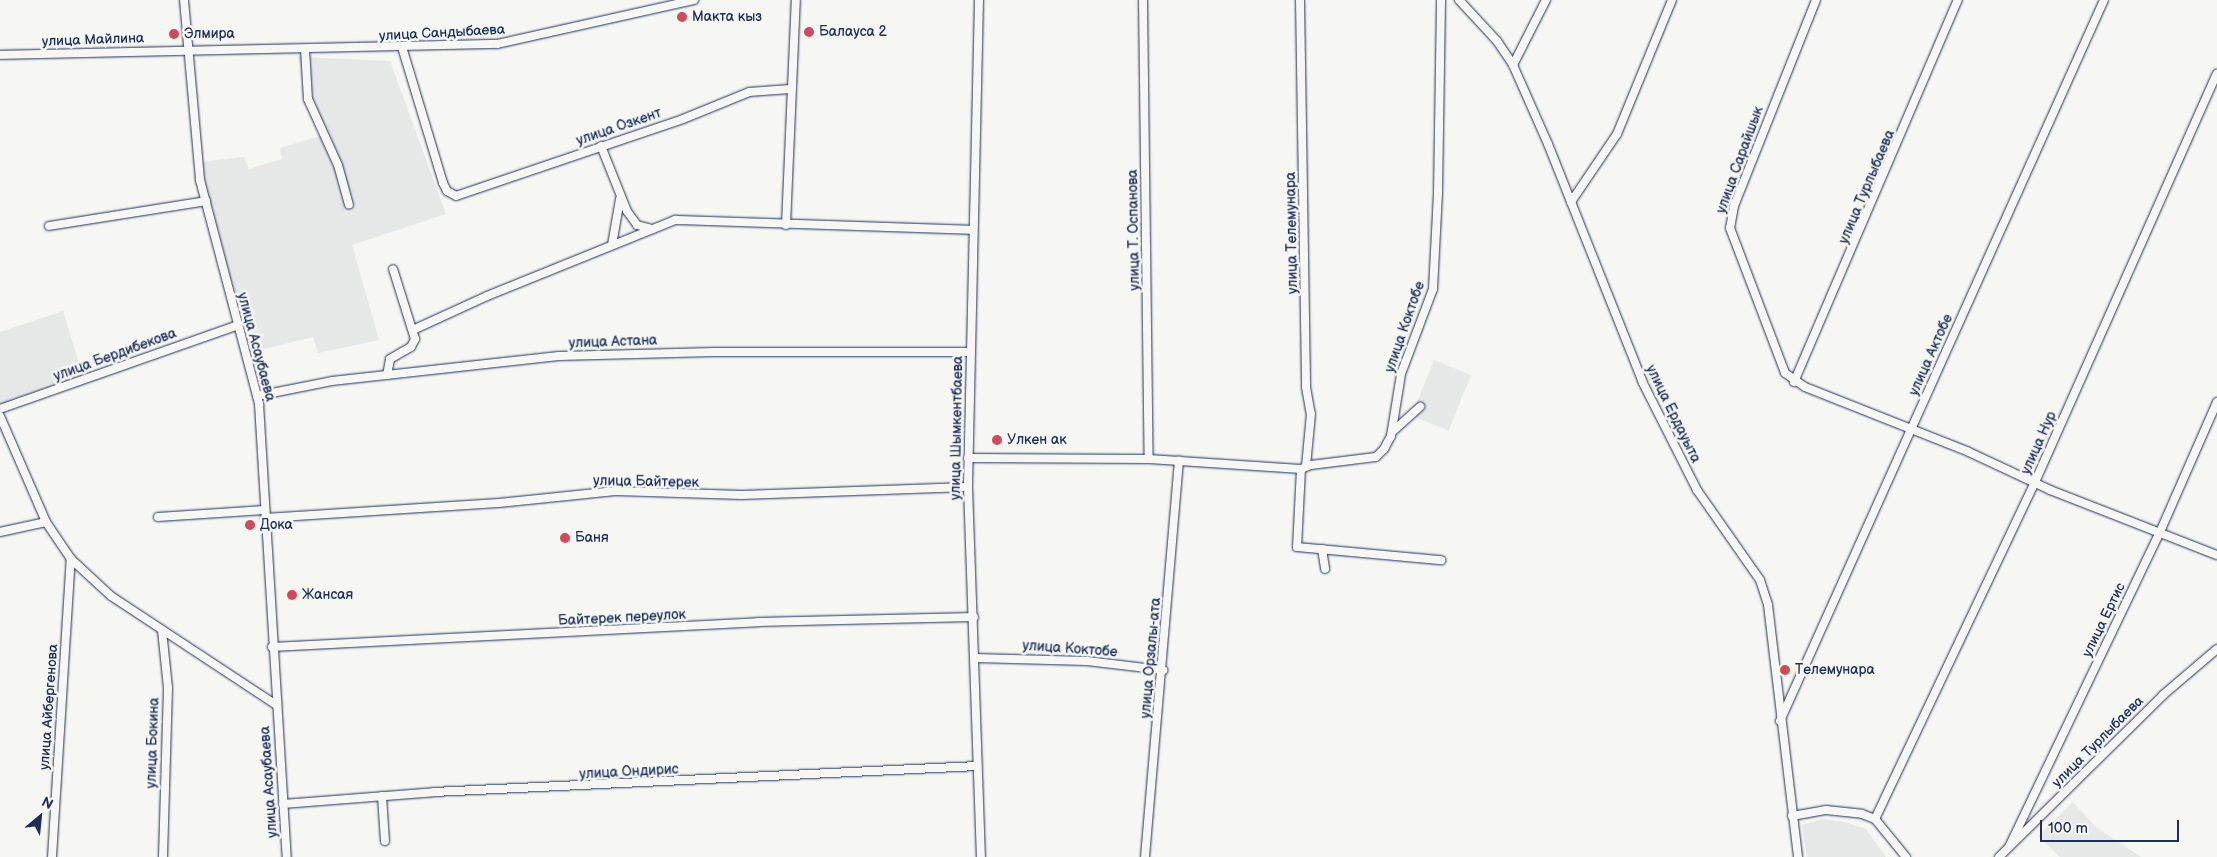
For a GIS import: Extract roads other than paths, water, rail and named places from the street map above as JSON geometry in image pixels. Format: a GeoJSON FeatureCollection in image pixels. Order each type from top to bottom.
{"type":"FeatureCollection","features":[{"type":"Feature","properties":{"kind":"street","name":"улица Асаубаева"},"geometry":{"type":"LineString","coordinates":[[184,0],[197,160],[206,201],[258,396],[272,647],[287,857]]}},
{"type":"Feature","properties":{"kind":"street","name":"улица Сандыбаева"},"geometry":{"type":"LineString","coordinates":[[187,49],[402,48],[514,42],[694,0]]}},
{"type":"Feature","properties":{"kind":"street"},"geometry":{"type":"LineString","coordinates":[[786,225],[790,89],[796,0]]}},
{"type":"Feature","properties":{"kind":"street","name":"улица Шымкентбаева"},"geometry":{"type":"LineString","coordinates":[[979,0],[968,486],[974,617],[977,766],[982,857]]}},
{"type":"Feature","properties":{"kind":"street","name":"улица Т. Оспанова"},"geometry":{"type":"LineString","coordinates":[[1143,0],[1149,459]]}},
{"type":"Feature","properties":{"kind":"street","name":"улица Телемунара"},"geometry":{"type":"LineString","coordinates":[[1300,0],[1306,387],[1311,414],[1297,547],[1322,549]]}},
{"type":"Feature","properties":{"kind":"street","name":"улица Коктобе"},"geometry":{"type":"LineString","coordinates":[[968,458],[1149,459],[1304,468],[1376,457],[1384,450],[1392,432],[1401,374],[1428,305],[1436,263],[1441,0]]}},
{"type":"Feature","properties":{"kind":"street","name":"улица Ердауыта"},"geometry":{"type":"LineString","coordinates":[[1459,0],[1497,41],[1512,65],[1571,202],[1619,327],[1664,425],[1697,490],[1760,580],[1768,605],[1780,721],[1798,857]]}},
{"type":"Feature","properties":{"kind":"street"},"geometry":{"type":"LineString","coordinates":[[1512,65],[1546,0]]}},
{"type":"Feature","properties":{"kind":"street"},"geometry":{"type":"LineString","coordinates":[[1571,202],[1617,134],[1672,0]]}},
{"type":"Feature","properties":{"kind":"street","name":"улица Сарайшык"},"geometry":{"type":"LineString","coordinates":[[1794,382],[1782,365],[1733,244],[1730,228],[1734,206],[1816,0]]}},
{"type":"Feature","properties":{"kind":"street","name":"улица Турлыбаева"},"geometry":{"type":"LineString","coordinates":[[1794,382],[1958,0]]}},
{"type":"Feature","properties":{"kind":"street","name":"улица Актобе"},"geometry":{"type":"LineString","coordinates":[[1780,721],[2104,0]]}},
{"type":"Feature","properties":{"kind":"street","name":"улица Озкент"},"geometry":{"type":"LineString","coordinates":[[402,48],[443,183],[447,191],[456,196],[683,119],[749,92],[790,89]]}},
{"type":"Feature","properties":{"kind":"street","name":"улица Майлина"},"geometry":{"type":"LineString","coordinates":[[0,55],[187,49]]}},
{"type":"Feature","properties":{"kind":"street"},"geometry":{"type":"LineString","coordinates":[[305,49],[308,99],[338,165],[350,205]]}},
{"type":"Feature","properties":{"kind":"street","name":"улица Нур"},"geometry":{"type":"LineString","coordinates":[[1875,819],[2035,482],[2217,74]]}},
{"type":"Feature","properties":{"kind":"street"},"geometry":{"type":"LineString","coordinates":[[601,146],[620,199],[637,225],[654,229]]}},
{"type":"Feature","properties":{"kind":"street"},"geometry":{"type":"LineString","coordinates":[[612,246],[620,199]]}},
{"type":"Feature","properties":{"kind":"street"},"geometry":{"type":"LineString","coordinates":[[49,226],[206,201]]}},
{"type":"Feature","properties":{"kind":"street"},"geometry":{"type":"LineString","coordinates":[[415,329],[675,220],[973,230]]}},
{"type":"Feature","properties":{"kind":"street"},"geometry":{"type":"LineString","coordinates":[[387,375],[390,359],[414,343],[415,329],[393,269]]}},
{"type":"Feature","properties":{"kind":"street","name":"улица Бердибекова"},"geometry":{"type":"LineString","coordinates":[[0,409],[239,324]]}},
{"type":"Feature","properties":{"kind":"street","name":"улица Астана"},"geometry":{"type":"LineString","coordinates":[[258,396],[302,386],[387,375],[568,356],[971,352]]}},
{"type":"Feature","properties":{"kind":"street"},"geometry":{"type":"LineString","coordinates":[[1794,382],[2217,555]]}},
{"type":"Feature","properties":{"kind":"street","name":"улица Ертис"},"geometry":{"type":"LineString","coordinates":[[2009,847],[2160,532],[2217,402]]}},
{"type":"Feature","properties":{"kind":"street"},"geometry":{"type":"LineString","coordinates":[[1392,432],[1420,407]]}},
{"type":"Feature","properties":{"kind":"street"},"geometry":{"type":"LineString","coordinates":[[0,416],[46,522],[71,559],[112,596],[276,705]]}},
{"type":"Feature","properties":{"kind":"street","name":"улица Орзалы-ата"},"geometry":{"type":"LineString","coordinates":[[1145,857],[1163,670],[1179,460]]}},
{"type":"Feature","properties":{"kind":"street","name":"улица Байтерек"},"geometry":{"type":"LineString","coordinates":[[158,517],[499,503],[614,491],[733,495],[968,486]]}},
{"type":"Feature","properties":{"kind":"street"},"geometry":{"type":"LineString","coordinates":[[0,532],[46,522]]}},
{"type":"Feature","properties":{"kind":"street"},"geometry":{"type":"LineString","coordinates":[[1325,569],[1322,549],[1441,560]]}},
{"type":"Feature","properties":{"kind":"street","name":"улица Айбергенова"},"geometry":{"type":"LineString","coordinates":[[52,857],[71,559]]}},
{"type":"Feature","properties":{"kind":"street","name":"Байтерек переулок"},"geometry":{"type":"LineString","coordinates":[[272,647],[758,622],[974,617]]}},
{"type":"Feature","properties":{"kind":"street","name":"улица Бокина"},"geometry":{"type":"LineString","coordinates":[[162,630],[168,688],[163,857]]}},
{"type":"Feature","properties":{"kind":"street","name":"улица Турлыбаева"},"geometry":{"type":"LineString","coordinates":[[1999,857],[2163,695],[2217,649]]}},
{"type":"Feature","properties":{"kind":"street","name":"улица Коктобе"},"geometry":{"type":"LineString","coordinates":[[975,658],[1079,660],[1163,670]]}},
{"type":"Feature","properties":{"kind":"street","name":"улица Ондирис"},"geometry":{"type":"LineString","coordinates":[[283,804],[382,796],[977,766]]}},
{"type":"Feature","properties":{"kind":"street"},"geometry":{"type":"LineString","coordinates":[[382,796],[386,841]]}},
{"type":"Feature","properties":{"kind":"street"},"geometry":{"type":"LineString","coordinates":[[1792,816],[1844,810],[1875,819],[1906,857]]}},
{"type":"Feature","properties":{"kind":"place","name":"Макта кыз"},"geometry":{"type":"Point","coordinates":[682,17]}},
{"type":"Feature","properties":{"kind":"place","name":"Балауса 2"},"geometry":{"type":"Point","coordinates":[809,32]}},
{"type":"Feature","properties":{"kind":"place","name":"Элмира"},"geometry":{"type":"Point","coordinates":[174,34]}},
{"type":"Feature","properties":{"kind":"place","name":"Улкен ак"},"geometry":{"type":"Point","coordinates":[997,440]}},
{"type":"Feature","properties":{"kind":"place","name":"Дока"},"geometry":{"type":"Point","coordinates":[250,525]}},
{"type":"Feature","properties":{"kind":"place","name":"Баня"},"geometry":{"type":"Point","coordinates":[565,538]}},
{"type":"Feature","properties":{"kind":"place","name":"Жансая"},"geometry":{"type":"Point","coordinates":[292,595]}},
{"type":"Feature","properties":{"kind":"place","name":"Телемунара"},"geometry":{"type":"Point","coordinates":[1785,670]}}]}
